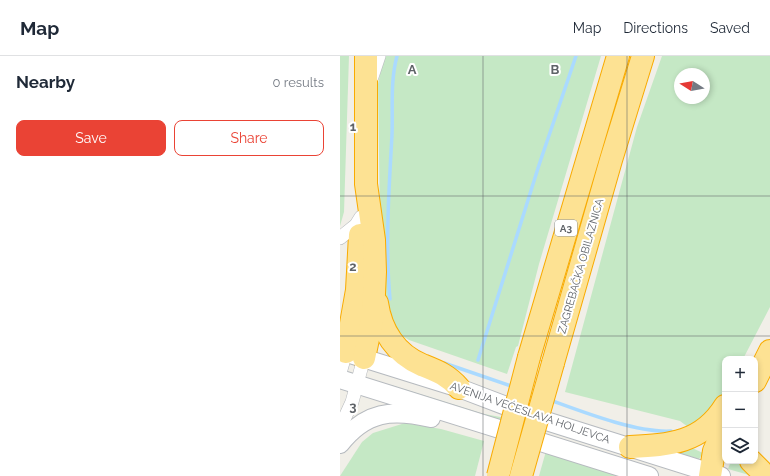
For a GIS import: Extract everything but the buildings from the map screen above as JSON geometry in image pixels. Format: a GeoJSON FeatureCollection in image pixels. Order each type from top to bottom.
{"type":"FeatureCollection","features":[{"type":"Feature","properties":{"kind":"highway"},"geometry":{"type":"LineString","coordinates":[[598,120],[598,91],[608,56]]}},
{"type":"Feature","properties":{"kind":"highway","name":"A3"},"geometry":{"type":"LineString","coordinates":[[498,476],[529,357],[618,56]]}},
{"type":"Feature","properties":{"kind":"highway","name":"ZAGREBAČKA OBILAZNICA"},"geometry":{"type":"LineString","coordinates":[[521,476],[611,160],[643,56]]}},
{"type":"Feature","properties":{"kind":"highway"},"geometry":{"type":"LineString","coordinates":[[611,160],[629,134],[656,56]]}},
{"type":"Feature","properties":{"kind":"highway"},"geometry":{"type":"LineString","coordinates":[[348,358],[373,315],[374,240],[366,184],[366,104],[368,58]]}},
{"type":"Feature","properties":{"kind":"highway"},"geometry":{"type":"LineString","coordinates":[[340,305],[350,261],[350,239],[361,217],[366,184]]}},
{"type":"Feature","properties":{"kind":"highway"},"geometry":{"type":"LineString","coordinates":[[348,358],[357,290],[350,239]]}},
{"type":"Feature","properties":{"kind":"highway"},"geometry":{"type":"LineString","coordinates":[[374,288],[382,324],[394,345],[412,361],[442,373],[459,388]]}},
{"type":"Feature","properties":{"kind":"highway"},"geometry":{"type":"LineString","coordinates":[[758,372],[770,351]]}},
{"type":"Feature","properties":{"kind":"highway"},"geometry":{"type":"LineString","coordinates":[[630,447],[672,443],[689,439],[714,421],[722,410]]}},
{"type":"Feature","properties":{"kind":"highway"},"geometry":{"type":"LineString","coordinates":[[717,471],[712,458],[716,444],[724,428]]}},
{"type":"Feature","properties":{"kind":"highway"},"geometry":{"type":"LineString","coordinates":[[754,464],[766,476]]}},
{"type":"Feature","properties":{"kind":"main road","name":"AVENIJA VEĆESLAVA HOLJEVCA"},"geometry":{"type":"LineString","coordinates":[[348,358],[459,388],[543,420],[630,447],[717,471]]}},
{"type":"Feature","properties":{"kind":"main road","name":"AVENIJA VEĆESLAVA HOLJEVCA"},"geometry":{"type":"LineString","coordinates":[[340,379],[649,476]]}},
{"type":"Feature","properties":{"kind":"main road"},"geometry":{"type":"LineString","coordinates":[[340,444],[357,426],[366,420],[381,414],[407,413],[439,418],[453,414]]}},
{"type":"Feature","properties":{"kind":"street"},"geometry":{"type":"LineString","coordinates":[[340,428],[357,384],[348,358]]}},
{"type":"Feature","properties":{"kind":"green space"},"geometry":{"type":"Polygon","coordinates":[[[340,56],[349,56],[344,212],[340,226],[340,56]]]}},
{"type":"Feature","properties":{"kind":"green space"},"geometry":{"type":"Polygon","coordinates":[[[386,56],[601,56],[539,264],[518,346],[516,347],[507,374],[409,340],[401,335],[395,328],[381,293],[378,84],[382,65],[386,56]]]}},
{"type":"Feature","properties":{"kind":"green space"},"geometry":{"type":"Polygon","coordinates":[[[662,56],[770,56],[770,307],[745,356],[722,356],[722,400],[719,406],[692,430],[680,421],[565,392],[637,127],[662,56]]]}},
{"type":"Feature","properties":{"kind":"green space"},"geometry":{"type":"Polygon","coordinates":[[[391,385],[484,414],[528,422],[673,467],[672,470],[537,428],[493,419],[390,388],[391,385]]]}},
{"type":"Feature","properties":{"kind":"green space"},"geometry":{"type":"Polygon","coordinates":[[[405,423],[441,429],[484,441],[475,476],[340,476],[362,442],[373,433],[405,423]]]}},
{"type":"Feature","properties":{"kind":"green space"},"geometry":{"type":"Polygon","coordinates":[[[690,447],[703,453],[699,459],[672,451],[690,447]]]}},
{"type":"Feature","properties":{"kind":"green space"},"geometry":{"type":"Polygon","coordinates":[[[546,451],[626,476],[539,476],[546,451]]]}},
{"type":"Feature","properties":{"kind":"green space"},"geometry":{"type":"Polygon","coordinates":[[[730,464],[746,464],[750,473],[749,475],[728,469],[730,464]]]}},
{"type":"Feature","properties":{"kind":"waterway"},"geometry":{"type":"LineString","coordinates":[[390,299],[388,217],[393,76],[397,56]]}},
{"type":"Feature","properties":{"kind":"waterway"},"geometry":{"type":"LineString","coordinates":[[478,360],[539,165],[576,56]]}},
{"type":"Feature","properties":{"kind":"waterway"},"geometry":{"type":"LineString","coordinates":[[444,363],[514,387]]}},
{"type":"Feature","properties":{"kind":"waterway"},"geometry":{"type":"LineString","coordinates":[[550,400],[610,421],[642,429],[671,431]]}}]}
